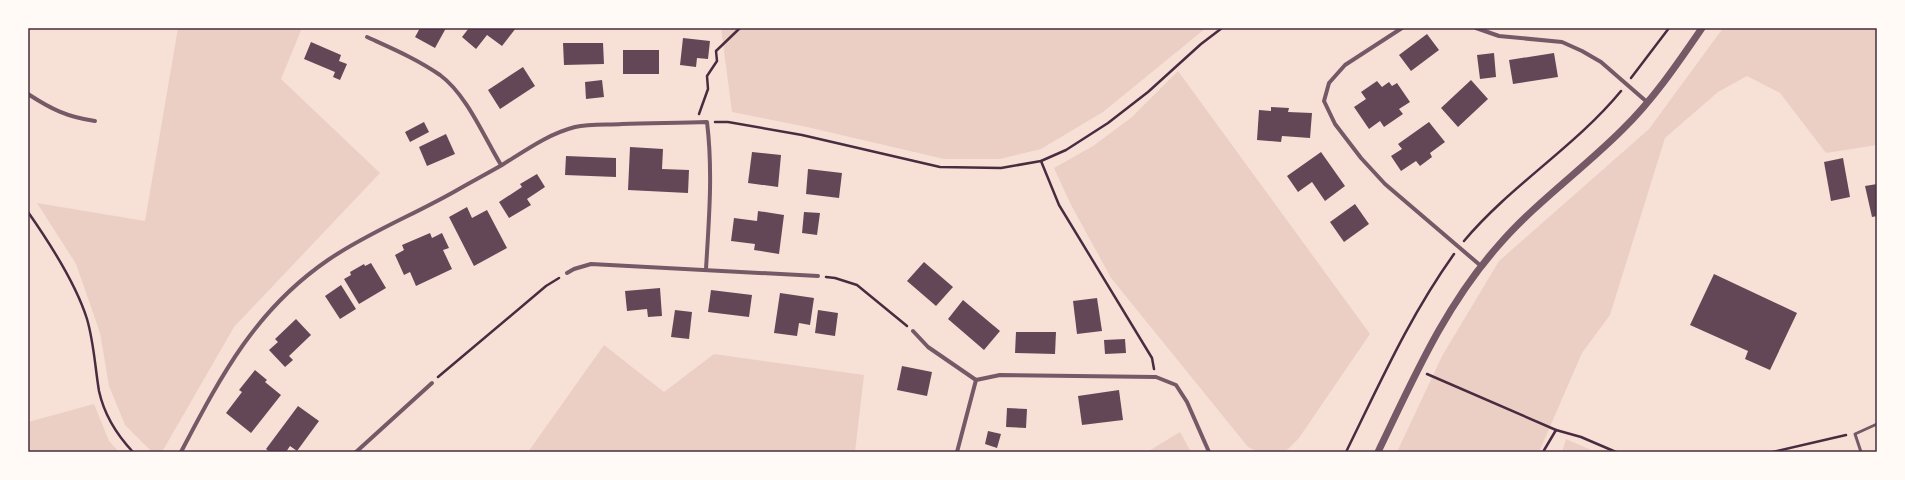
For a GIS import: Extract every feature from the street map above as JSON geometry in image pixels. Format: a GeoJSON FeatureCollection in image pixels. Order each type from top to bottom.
{"type":"FeatureCollection","features":[{"type":"Feature","properties":{"kind":"street"},"geometry":{"type":"LineString","coordinates":[[1402,28],[1345,65],[1329,83],[1324,101],[1335,124],[1361,158],[1385,184],[1458,248],[1481,266]]}},
{"type":"Feature","properties":{"kind":"street"},"geometry":{"type":"LineString","coordinates":[[1476,28],[1499,36],[1562,42],[1601,62],[1647,102]]}},
{"type":"Feature","properties":{"kind":"street"},"geometry":{"type":"LineString","coordinates":[[1378,452],[1440,325],[1460,294],[1481,266],[1516,227],[1603,149],[1647,102],[1702,28]]}},
{"type":"Feature","properties":{"kind":"street"},"geometry":{"type":"LineString","coordinates":[[367,37],[417,60],[441,76],[457,92],[501,165]]}},
{"type":"Feature","properties":{"kind":"street"},"geometry":{"type":"LineString","coordinates":[[28,94],[57,112],[73,118],[95,121]]}},
{"type":"Feature","properties":{"kind":"street"},"geometry":{"type":"LineString","coordinates":[[181,452],[226,368],[246,339],[300,281],[329,259],[367,237],[456,191],[543,139],[556,133],[577,127],[708,122],[711,184],[706,269]]}},
{"type":"Feature","properties":{"kind":"street"},"geometry":{"type":"LineString","coordinates":[[567,273],[574,269],[591,264],[818,276]]}},
{"type":"Feature","properties":{"kind":"street"},"geometry":{"type":"LineString","coordinates":[[913,331],[928,347],[976,380],[1000,375],[1156,377],[1176,385],[1187,402],[1210,452]]}},
{"type":"Feature","properties":{"kind":"street"},"geometry":{"type":"LineString","coordinates":[[957,452],[976,380]]}},
{"type":"Feature","properties":{"kind":"street"},"geometry":{"type":"LineString","coordinates":[[356,452],[432,383]]}},
{"type":"Feature","properties":{"kind":"lane"},"geometry":{"type":"LineString","coordinates":[[1861,452],[1855,434],[1877,424]]}},
{"type":"Feature","properties":{"kind":"path"},"geometry":{"type":"LineString","coordinates":[[698,116],[708,89],[707,76],[716,62],[716,51],[740,28]]}},
{"type":"Feature","properties":{"kind":"path"},"geometry":{"type":"LineString","coordinates":[[708,122],[728,122],[802,135],[940,166],[1001,168],[1041,161],[1066,150],[1108,123],[1148,92],[1201,44],[1222,28]]}},
{"type":"Feature","properties":{"kind":"path"},"geometry":{"type":"LineString","coordinates":[[1346,452],[1405,331],[1434,282],[1458,248],[1478,224],[1508,195],[1561,151],[1608,106],[1627,84],[1669,28]]}},
{"type":"Feature","properties":{"kind":"path"},"geometry":{"type":"LineString","coordinates":[[1041,161],[1059,205],[1152,358],[1156,377]]}},
{"type":"Feature","properties":{"kind":"path"},"geometry":{"type":"LineString","coordinates":[[28,212],[46,238],[86,318],[94,345],[100,392],[106,411],[118,435],[133,452]]}},
{"type":"Feature","properties":{"kind":"path"},"geometry":{"type":"LineString","coordinates":[[432,383],[546,286],[567,273]]}},
{"type":"Feature","properties":{"kind":"path"},"geometry":{"type":"LineString","coordinates":[[818,276],[835,278],[857,285],[913,331]]}},
{"type":"Feature","properties":{"kind":"path"},"geometry":{"type":"LineString","coordinates":[[1418,370],[1556,430],[1581,437],[1616,452]]}},
{"type":"Feature","properties":{"kind":"path"},"geometry":{"type":"LineString","coordinates":[[1543,452],[1556,430]]}},
{"type":"Feature","properties":{"kind":"path"},"geometry":{"type":"LineString","coordinates":[[1773,452],[1855,434]]}},
{"type":"Feature","properties":{"kind":"shaded area"},"geometry":{"type":"Polygon","coordinates":[[[178,28],[302,28],[281,79],[380,173],[234,327],[162,452],[152,452],[125,425],[109,386],[100,333],[76,264],[37,203],[145,221],[178,28]]]}},
{"type":"Feature","properties":{"kind":"shaded area"},"geometry":{"type":"Polygon","coordinates":[[[721,28],[1206,28],[1103,112],[1041,149],[1000,159],[944,159],[807,127],[732,112],[721,28]]]}},
{"type":"Feature","properties":{"kind":"shaded area"},"geometry":{"type":"Polygon","coordinates":[[[1723,28],[1877,28],[1877,145],[1826,153],[1780,93],[1747,76],[1718,92],[1665,138],[1610,315],[1582,353],[1539,452],[1397,452],[1442,356],[1499,261],[1649,129],[1723,28]]]}},
{"type":"Feature","properties":{"kind":"shaded area"},"geometry":{"type":"Polygon","coordinates":[[[1178,71],[1370,334],[1299,438],[1285,452],[1258,452],[1248,447],[1111,278],[1070,203],[1054,168],[1093,146],[1132,117],[1178,71]]]}},
{"type":"Feature","properties":{"kind":"shaded area"},"geometry":{"type":"Polygon","coordinates":[[[604,345],[664,392],[714,354],[864,375],[855,452],[528,452],[604,345]]]}},
{"type":"Feature","properties":{"kind":"shaded area"},"geometry":{"type":"Polygon","coordinates":[[[94,404],[109,441],[119,452],[28,452],[28,422],[94,404]]]}},
{"type":"Feature","properties":{"kind":"shaded area"},"geometry":{"type":"Polygon","coordinates":[[[1180,432],[1191,452],[1147,452],[1180,432]]]}},
{"type":"Feature","properties":{"kind":"shaded area"},"geometry":{"type":"Polygon","coordinates":[[[1566,439],[1596,452],[1562,452],[1566,439]]]}},
{"type":"Feature","properties":{"kind":"building"},"geometry":{"type":"Polygon","coordinates":[[[420,28],[446,28],[435,48],[415,37],[420,28]]]}},
{"type":"Feature","properties":{"kind":"building"},"geometry":{"type":"Polygon","coordinates":[[[469,28],[516,28],[502,46],[487,35],[476,49],[462,37],[469,28]]]}},
{"type":"Feature","properties":{"kind":"building"},"geometry":{"type":"Polygon","coordinates":[[[1427,34],[1439,50],[1411,71],[1399,55],[1427,34]]]}},
{"type":"Feature","properties":{"kind":"building"},"geometry":{"type":"Polygon","coordinates":[[[683,38],[710,41],[708,59],[697,58],[696,67],[680,65],[683,38]]]}},
{"type":"Feature","properties":{"kind":"building"},"geometry":{"type":"Polygon","coordinates":[[[311,42],[341,55],[339,61],[347,64],[340,80],[333,77],[335,72],[304,59],[311,42]]]}},
{"type":"Feature","properties":{"kind":"building"},"geometry":{"type":"Polygon","coordinates":[[[563,43],[603,43],[604,64],[564,65],[563,43]]]}},
{"type":"Feature","properties":{"kind":"building"},"geometry":{"type":"Polygon","coordinates":[[[623,50],[659,50],[659,74],[623,74],[623,50]]]}},
{"type":"Feature","properties":{"kind":"building"},"geometry":{"type":"Polygon","coordinates":[[[1494,53],[1496,77],[1480,79],[1477,55],[1494,53]]]}},
{"type":"Feature","properties":{"kind":"building"},"geometry":{"type":"Polygon","coordinates":[[[1554,53],[1558,77],[1513,84],[1509,60],[1554,53]]]}},
{"type":"Feature","properties":{"kind":"building"},"geometry":{"type":"Polygon","coordinates":[[[523,67],[535,86],[500,109],[488,90],[523,67]]]}},
{"type":"Feature","properties":{"kind":"building"},"geometry":{"type":"Polygon","coordinates":[[[602,80],[604,97],[586,99],[585,82],[602,80]]]}},
{"type":"Feature","properties":{"kind":"building"},"geometry":{"type":"Polygon","coordinates":[[[1471,80],[1488,99],[1458,127],[1441,108],[1471,80]]]}},
{"type":"Feature","properties":{"kind":"building"},"geometry":{"type":"Polygon","coordinates":[[[1377,81],[1382,87],[1389,82],[1392,86],[1397,83],[1410,102],[1399,109],[1403,114],[1384,127],[1380,121],[1369,129],[1354,107],[1366,99],[1361,92],[1377,81]]]}},
{"type":"Feature","properties":{"kind":"building"},"geometry":{"type":"Polygon","coordinates":[[[1271,107],[1289,108],[1288,112],[1312,113],[1310,138],[1282,136],[1281,142],[1257,140],[1259,110],[1271,111],[1271,107]]]}},
{"type":"Feature","properties":{"kind":"building"},"geometry":{"type":"Polygon","coordinates":[[[424,122],[429,132],[410,142],[405,132],[424,122]]]}},
{"type":"Feature","properties":{"kind":"building"},"geometry":{"type":"Polygon","coordinates":[[[1429,122],[1445,142],[1430,153],[1432,157],[1420,166],[1416,161],[1401,171],[1391,156],[1402,149],[1398,144],[1429,122]]]}},
{"type":"Feature","properties":{"kind":"building"},"geometry":{"type":"Polygon","coordinates":[[[446,134],[455,154],[427,166],[419,147],[446,134]]]}},
{"type":"Feature","properties":{"kind":"building"},"geometry":{"type":"Polygon","coordinates":[[[630,147],[663,149],[662,169],[689,170],[688,193],[628,190],[630,147]]]}},
{"type":"Feature","properties":{"kind":"building"},"geometry":{"type":"Polygon","coordinates":[[[752,152],[781,155],[778,187],[748,183],[752,152]]]}},
{"type":"Feature","properties":{"kind":"building"},"geometry":{"type":"Polygon","coordinates":[[[1321,152],[1345,186],[1325,201],[1312,182],[1298,192],[1287,176],[1321,152]]]}},
{"type":"Feature","properties":{"kind":"building"},"geometry":{"type":"Polygon","coordinates":[[[566,156],[616,158],[616,177],[565,175],[566,156]]]}},
{"type":"Feature","properties":{"kind":"building"},"geometry":{"type":"Polygon","coordinates":[[[1843,158],[1850,197],[1831,201],[1824,162],[1843,158]]]}},
{"type":"Feature","properties":{"kind":"building"},"geometry":{"type":"Polygon","coordinates":[[[808,169],[842,173],[839,198],[806,194],[808,169]]]}},
{"type":"Feature","properties":{"kind":"building"},"geometry":{"type":"Polygon","coordinates":[[[537,174],[545,187],[527,199],[531,205],[509,218],[499,202],[522,187],[520,184],[537,174]]]}},
{"type":"Feature","properties":{"kind":"building"},"geometry":{"type":"Polygon","coordinates":[[[1877,184],[1877,216],[1872,217],[1865,186],[1877,184]]]}},
{"type":"Feature","properties":{"kind":"building"},"geometry":{"type":"Polygon","coordinates":[[[1355,204],[1369,224],[1344,242],[1330,222],[1355,204]]]}},
{"type":"Feature","properties":{"kind":"building"},"geometry":{"type":"Polygon","coordinates":[[[467,207],[472,218],[487,210],[507,248],[474,266],[449,217],[467,207]]]}},
{"type":"Feature","properties":{"kind":"building"},"geometry":{"type":"Polygon","coordinates":[[[758,211],[784,215],[779,254],[754,250],[755,244],[731,241],[734,218],[757,221],[758,211]]]}},
{"type":"Feature","properties":{"kind":"building"},"geometry":{"type":"Polygon","coordinates":[[[804,212],[820,213],[817,235],[802,233],[804,212]]]}},
{"type":"Feature","properties":{"kind":"building"},"geometry":{"type":"Polygon","coordinates":[[[430,233],[432,238],[442,233],[449,248],[443,250],[452,269],[416,286],[410,272],[404,275],[395,255],[404,250],[402,245],[430,233]]]}},
{"type":"Feature","properties":{"kind":"building"},"geometry":{"type":"Polygon","coordinates":[[[924,262],[953,287],[936,306],[907,281],[924,262]]]}},
{"type":"Feature","properties":{"kind":"building"},"geometry":{"type":"Polygon","coordinates":[[[371,263],[386,288],[359,304],[344,279],[351,275],[350,272],[364,264],[365,266],[371,263]]]}},
{"type":"Feature","properties":{"kind":"building"},"geometry":{"type":"Polygon","coordinates":[[[1714,274],[1797,313],[1770,370],[1745,359],[1748,351],[1690,325],[1714,274]]]}},
{"type":"Feature","properties":{"kind":"building"},"geometry":{"type":"Polygon","coordinates":[[[341,285],[356,309],[340,319],[325,296],[341,285]]]}},
{"type":"Feature","properties":{"kind":"building"},"geometry":{"type":"Polygon","coordinates":[[[660,288],[662,316],[648,317],[647,309],[627,311],[625,291],[660,288]]]}},
{"type":"Feature","properties":{"kind":"building"},"geometry":{"type":"Polygon","coordinates":[[[711,290],[752,295],[749,317],[708,312],[711,290]]]}},
{"type":"Feature","properties":{"kind":"building"},"geometry":{"type":"Polygon","coordinates":[[[780,293],[814,298],[810,325],[799,323],[797,336],[774,333],[780,293]]]}},
{"type":"Feature","properties":{"kind":"building"},"geometry":{"type":"Polygon","coordinates":[[[1097,298],[1102,331],[1077,334],[1073,301],[1097,298]]]}},
{"type":"Feature","properties":{"kind":"building"},"geometry":{"type":"Polygon","coordinates":[[[963,300],[1000,331],[984,350],[948,319],[963,300]]]}},
{"type":"Feature","properties":{"kind":"building"},"geometry":{"type":"Polygon","coordinates":[[[675,310],[692,312],[689,339],[671,337],[675,310]]]}},
{"type":"Feature","properties":{"kind":"building"},"geometry":{"type":"Polygon","coordinates":[[[818,310],[838,313],[835,336],[815,333],[818,310]]]}},
{"type":"Feature","properties":{"kind":"building"},"geometry":{"type":"Polygon","coordinates":[[[296,319],[311,335],[289,356],[293,360],[285,367],[269,350],[278,342],[275,339],[296,319]]]}},
{"type":"Feature","properties":{"kind":"building"},"geometry":{"type":"Polygon","coordinates":[[[1016,332],[1056,332],[1055,354],[1015,353],[1016,332]]]}},
{"type":"Feature","properties":{"kind":"building"},"geometry":{"type":"Polygon","coordinates":[[[1125,339],[1126,353],[1105,354],[1104,340],[1125,339]]]}},
{"type":"Feature","properties":{"kind":"building"},"geometry":{"type":"Polygon","coordinates":[[[902,366],[932,372],[927,396],[897,390],[902,366]]]}},
{"type":"Feature","properties":{"kind":"building"},"geometry":{"type":"Polygon","coordinates":[[[255,370],[267,380],[265,382],[281,395],[251,433],[226,413],[242,392],[239,390],[255,370]]]}},
{"type":"Feature","properties":{"kind":"building"},"geometry":{"type":"Polygon","coordinates":[[[1119,390],[1123,420],[1082,425],[1078,396],[1119,390]]]}},
{"type":"Feature","properties":{"kind":"building"},"geometry":{"type":"Polygon","coordinates":[[[298,406],[319,421],[297,451],[290,446],[286,452],[270,452],[266,449],[298,406]]]}},
{"type":"Feature","properties":{"kind":"building"},"geometry":{"type":"Polygon","coordinates":[[[1007,408],[1027,409],[1026,428],[1006,427],[1007,408]]]}},
{"type":"Feature","properties":{"kind":"building"},"geometry":{"type":"Polygon","coordinates":[[[988,431],[1001,434],[997,448],[985,444],[988,431]]]}}]}
